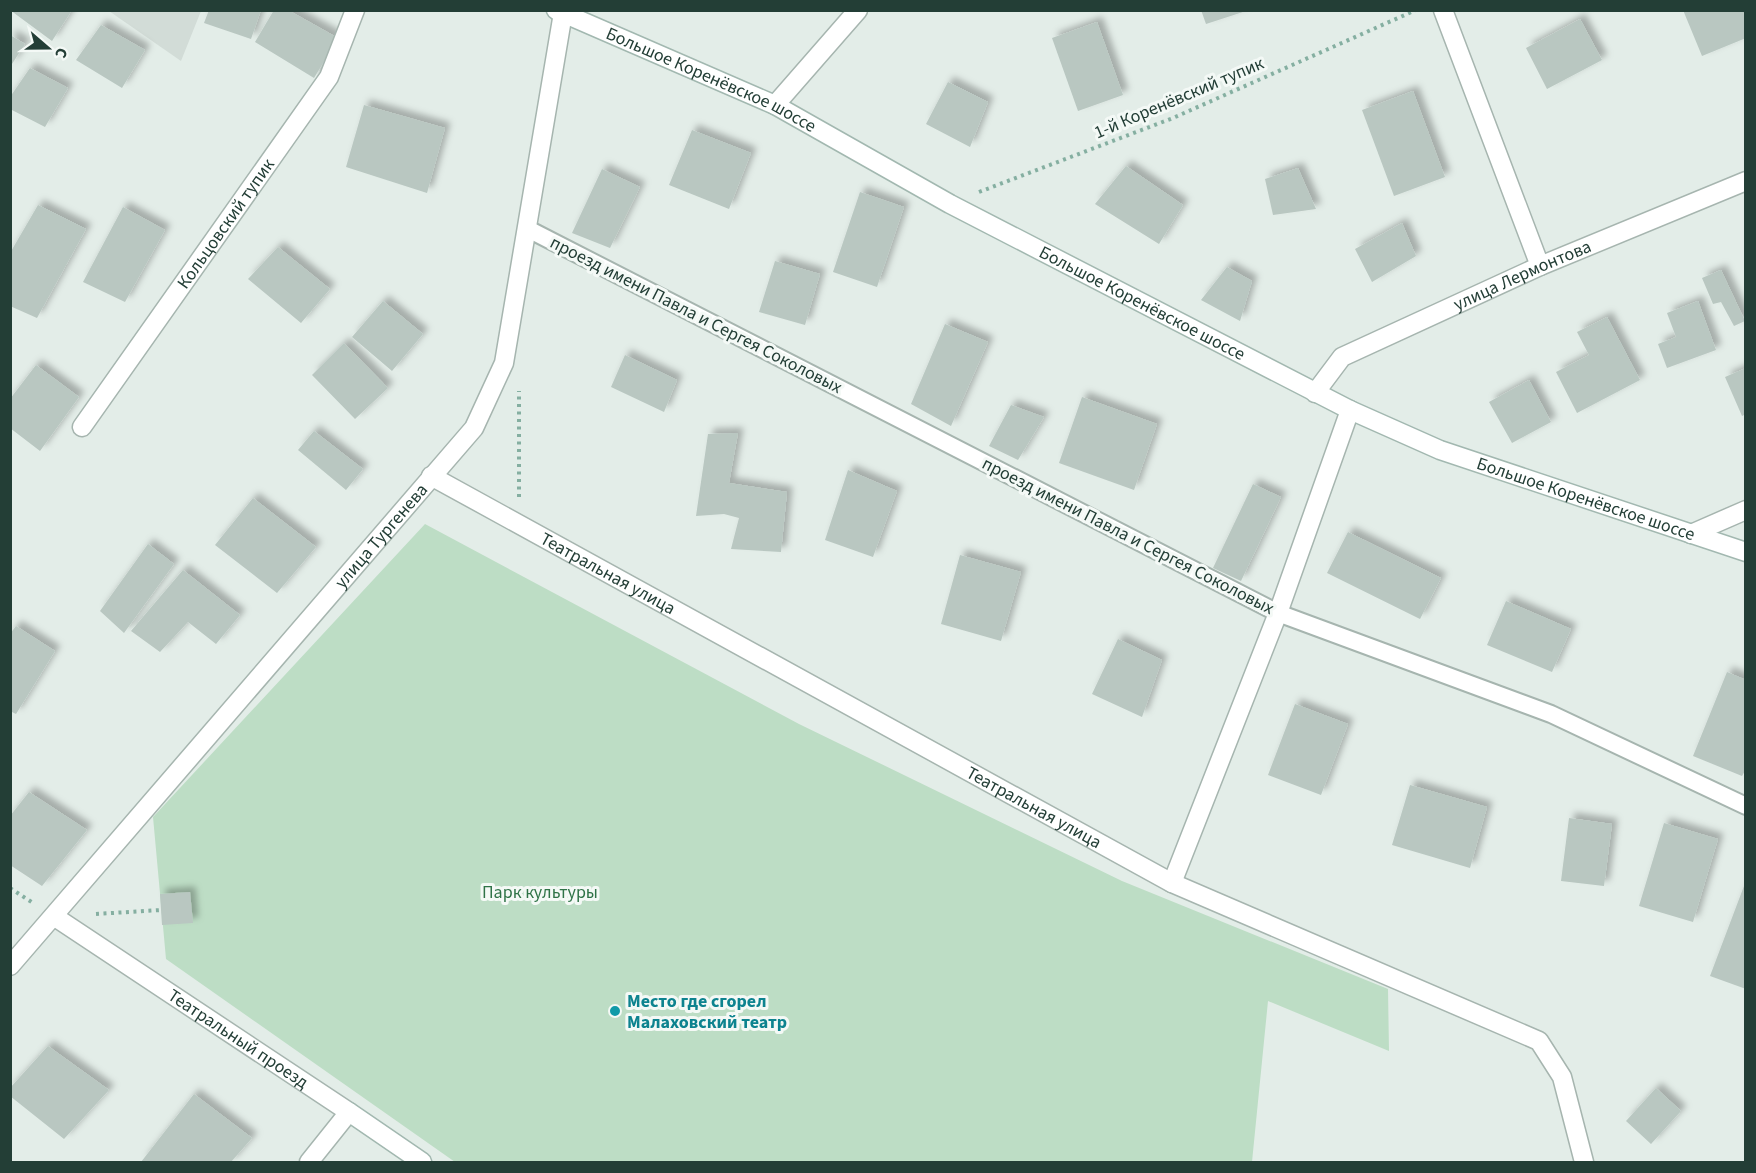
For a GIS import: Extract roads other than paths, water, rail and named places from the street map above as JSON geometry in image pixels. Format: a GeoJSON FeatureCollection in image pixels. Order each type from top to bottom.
{"type":"FeatureCollection","features":[{"type":"Feature","properties":{"kind":"street","name":"Кольцовский тупик"},"geometry":{"type":"LineString","coordinates":[[82,427],[329,77],[355,10]]}},
{"type":"Feature","properties":{"kind":"street"},"geometry":{"type":"LineString","coordinates":[[775,105],[858,10]]}},
{"type":"Feature","properties":{"kind":"street"},"geometry":{"type":"LineString","coordinates":[[1443,10],[1540,266]]}},
{"type":"Feature","properties":{"kind":"street","name":"Большое Коренёвское шоссе"},"geometry":{"type":"LineString","coordinates":[[560,12],[775,105],[950,204],[1350,410],[1440,450],[1746,552]]}},
{"type":"Feature","properties":{"kind":"street","name":"улица Тургенева"},"geometry":{"type":"LineString","coordinates":[[10,966],[55,917],[474,428],[504,363],[528,229],[560,12]]}},
{"type":"Feature","properties":{"kind":"street","name":"улица Лермонтова"},"geometry":{"type":"LineString","coordinates":[[1315,393],[1342,357],[1540,266],[1746,181]]}},
{"type":"Feature","properties":{"kind":"street"},"geometry":{"type":"LineString","coordinates":[[1172,883],[1278,613],[1350,410]]}},
{"type":"Feature","properties":{"kind":"street","name":"Театральная улица"},"geometry":{"type":"LineString","coordinates":[[431,476],[1172,883],[1539,1041],[1562,1077],[1584,1162]]}},
{"type":"Feature","properties":{"kind":"street"},"geometry":{"type":"LineString","coordinates":[[1691,534],[1746,510]]}},
{"type":"Feature","properties":{"kind":"street","name":"Театральный проезд"},"geometry":{"type":"LineString","coordinates":[[55,917],[422,1162]]}},
{"type":"Feature","properties":{"kind":"street"},"geometry":{"type":"LineString","coordinates":[[309,1162],[349,1112]]}},
{"type":"Feature","properties":{"kind":"lane","name":"проезд имени Павла и Сергея Соколовых"},"geometry":{"type":"LineString","coordinates":[[528,229],[1278,613],[1551,714],[1746,806]]}},
{"type":"Feature","properties":{"kind":"place","name":"Место где сгорел Малаховский театр"},"geometry":{"type":"Point","coordinates":[615,1011]}},
{"type":"Feature","properties":{"kind":"park label","name":"Парк культуры"},"geometry":{"type":"Point","coordinates":[540,892]}}]}
